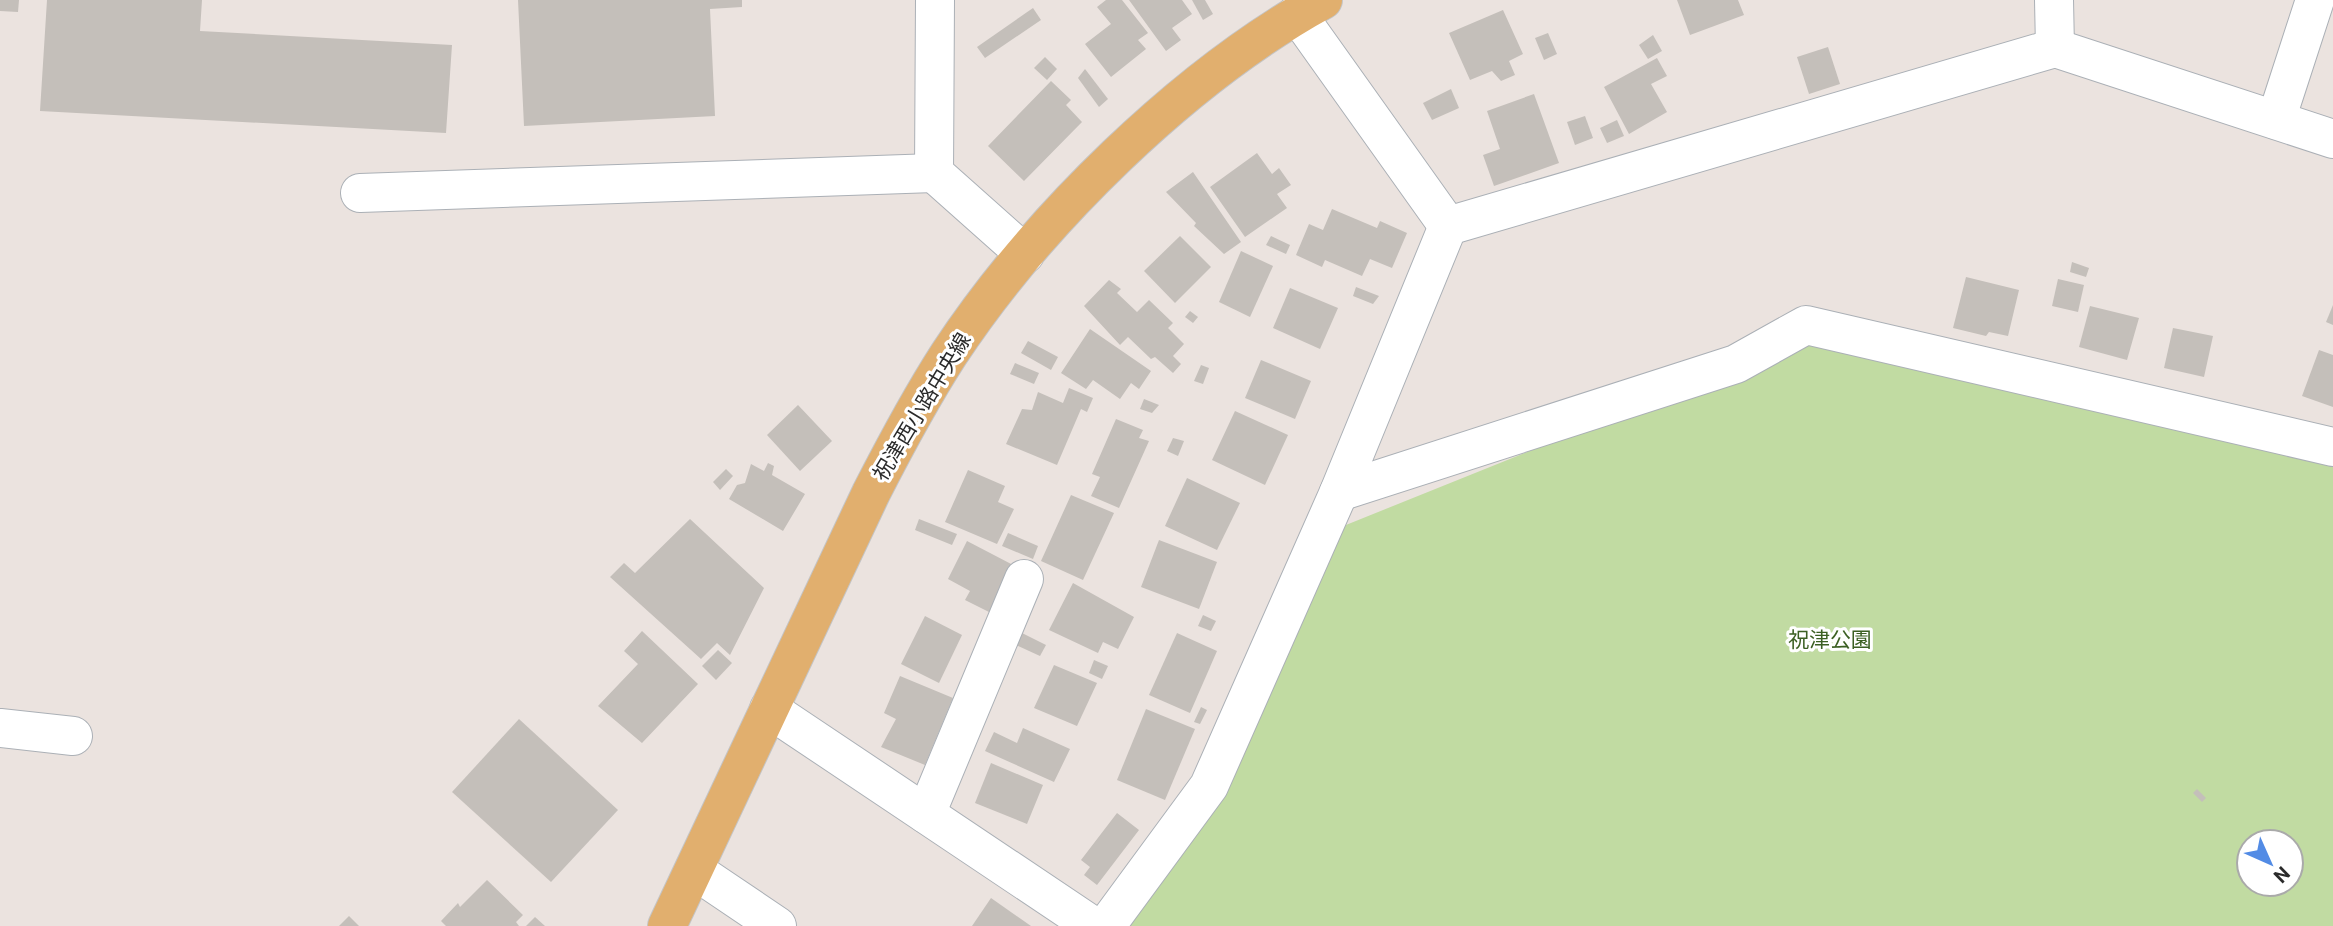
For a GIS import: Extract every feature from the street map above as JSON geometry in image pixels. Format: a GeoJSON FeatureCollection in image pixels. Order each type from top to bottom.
{"type":"FeatureCollection","features":[{"type":"Feature","properties":{"kind":"main road","name":"祝津西小路中央線"},"geometry":{"type":"LineString","coordinates":[[667,926],[898,439],[949,354],[1025,254],[1123,151],[1240,53],[1310,7]]}},
{"type":"Feature","properties":{"kind":"street"},"geometry":{"type":"LineString","coordinates":[[934,173],[935,0]]}},
{"type":"Feature","properties":{"kind":"street"},"geometry":{"type":"LineString","coordinates":[[2054,0],[2055,48]]}},
{"type":"Feature","properties":{"kind":"street"},"geometry":{"type":"LineString","coordinates":[[2276,120],[2315,0]]}},
{"type":"Feature","properties":{"kind":"street"},"geometry":{"type":"LineString","coordinates":[[1310,7],[1448,226]]}},
{"type":"Feature","properties":{"kind":"street"},"geometry":{"type":"LineString","coordinates":[[1448,226],[2055,48],[2333,139]]}},
{"type":"Feature","properties":{"kind":"street"},"geometry":{"type":"LineString","coordinates":[[360,193],[934,173],[1025,254]]}},
{"type":"Feature","properties":{"kind":"street"},"geometry":{"type":"LineString","coordinates":[[1106,926],[1209,786],[1339,492],[1448,226]]}},
{"type":"Feature","properties":{"kind":"street"},"geometry":{"type":"LineString","coordinates":[[1339,492],[1736,364],[1806,325],[2333,447]]}},
{"type":"Feature","properties":{"kind":"street"},"geometry":{"type":"LineString","coordinates":[[926,814],[1024,579]]}},
{"type":"Feature","properties":{"kind":"street"},"geometry":{"type":"LineString","coordinates":[[769,709],[1093,926]]}},
{"type":"Feature","properties":{"kind":"street"},"geometry":{"type":"LineString","coordinates":[[0,728],[73,736]]}},
{"type":"Feature","properties":{"kind":"street"},"geometry":{"type":"LineString","coordinates":[[694,870],[777,926]]}},
{"type":"Feature","properties":{"kind":"green space","name":"祝津公園"},"geometry":{"type":"Polygon","coordinates":[[[1811,343],[2333,463],[2333,926],[1128,926],[1336,529],[1584,429],[1811,343]]]}},
{"type":"Feature","properties":{"kind":"building"},"geometry":{"type":"Polygon","coordinates":[[[0,0],[19,0],[18,12],[0,11],[0,0]]]}},
{"type":"Feature","properties":{"kind":"building"},"geometry":{"type":"Polygon","coordinates":[[[47,0],[202,0],[200,31],[452,45],[446,133],[40,111],[47,0]]]}},
{"type":"Feature","properties":{"kind":"building"},"geometry":{"type":"Polygon","coordinates":[[[518,0],[742,0],[742,7],[710,9],[715,116],[524,126],[518,0]]]}},
{"type":"Feature","properties":{"kind":"building"},"geometry":{"type":"Polygon","coordinates":[[[1106,0],[1122,0],[1148,33],[1138,40],[1146,49],[1111,77],[1085,44],[1111,24],[1097,7],[1106,0]]]}},
{"type":"Feature","properties":{"kind":"building"},"geometry":{"type":"Polygon","coordinates":[[[1129,0],[1182,0],[1192,14],[1172,28],[1181,40],[1166,51],[1129,0]]]}},
{"type":"Feature","properties":{"kind":"building"},"geometry":{"type":"Polygon","coordinates":[[[1192,0],[1205,0],[1213,14],[1203,20],[1192,0]]]}},
{"type":"Feature","properties":{"kind":"building"},"geometry":{"type":"Polygon","coordinates":[[[1677,0],[1738,0],[1744,15],[1690,35],[1677,0]]]}},
{"type":"Feature","properties":{"kind":"building"},"geometry":{"type":"Polygon","coordinates":[[[1033,8],[1041,20],[985,58],[977,47],[1033,8]]]}},
{"type":"Feature","properties":{"kind":"building"},"geometry":{"type":"Polygon","coordinates":[[[1503,10],[1523,54],[1509,61],[1515,75],[1501,81],[1492,71],[1470,80],[1449,33],[1503,10]]]}},
{"type":"Feature","properties":{"kind":"building"},"geometry":{"type":"Polygon","coordinates":[[[1548,33],[1557,54],[1544,60],[1535,38],[1548,33]]]}},
{"type":"Feature","properties":{"kind":"building"},"geometry":{"type":"Polygon","coordinates":[[[1653,35],[1662,51],[1648,59],[1639,45],[1653,35]]]}},
{"type":"Feature","properties":{"kind":"building"},"geometry":{"type":"Polygon","coordinates":[[[1828,47],[1840,84],[1809,94],[1797,57],[1828,47]]]}},
{"type":"Feature","properties":{"kind":"building"},"geometry":{"type":"Polygon","coordinates":[[[1045,57],[1057,69],[1047,80],[1034,68],[1045,57]]]}},
{"type":"Feature","properties":{"kind":"building"},"geometry":{"type":"Polygon","coordinates":[[[1657,58],[1667,76],[1651,84],[1667,112],[1629,134],[1604,87],[1657,58]]]}},
{"type":"Feature","properties":{"kind":"building"},"geometry":{"type":"Polygon","coordinates":[[[1085,69],[1108,99],[1099,107],[1078,78],[1085,69]]]}},
{"type":"Feature","properties":{"kind":"building"},"geometry":{"type":"Polygon","coordinates":[[[1051,81],[1071,100],[1066,105],[1082,122],[1024,181],[988,146],[1051,81]]]}},
{"type":"Feature","properties":{"kind":"building"},"geometry":{"type":"Polygon","coordinates":[[[1451,89],[1459,108],[1432,120],[1423,103],[1451,89]]]}},
{"type":"Feature","properties":{"kind":"building"},"geometry":{"type":"Polygon","coordinates":[[[1534,94],[1559,163],[1494,186],[1483,155],[1500,149],[1487,111],[1534,94]]]}},
{"type":"Feature","properties":{"kind":"building"},"geometry":{"type":"Polygon","coordinates":[[[1585,116],[1593,138],[1575,145],[1567,122],[1585,116]]]}},
{"type":"Feature","properties":{"kind":"building"},"geometry":{"type":"Polygon","coordinates":[[[1617,120],[1624,136],[1607,143],[1600,128],[1617,120]]]}},
{"type":"Feature","properties":{"kind":"building"},"geometry":{"type":"Polygon","coordinates":[[[1257,153],[1272,174],[1279,168],[1291,185],[1277,194],[1287,208],[1245,237],[1210,187],[1257,153]]]}},
{"type":"Feature","properties":{"kind":"building"},"geometry":{"type":"Polygon","coordinates":[[[1193,172],[1241,242],[1224,254],[1194,226],[1196,223],[1166,192],[1193,172]]]}},
{"type":"Feature","properties":{"kind":"building"},"geometry":{"type":"Polygon","coordinates":[[[1332,209],[1377,228],[1380,221],[1407,233],[1392,268],[1370,259],[1362,276],[1325,260],[1322,267],[1296,255],[1309,224],[1323,230],[1332,209]]]}},
{"type":"Feature","properties":{"kind":"building"},"geometry":{"type":"Polygon","coordinates":[[[1180,236],[1211,267],[1175,303],[1144,271],[1180,236]]]}},
{"type":"Feature","properties":{"kind":"building"},"geometry":{"type":"Polygon","coordinates":[[[1271,236],[1290,245],[1286,254],[1266,245],[1271,236]]]}},
{"type":"Feature","properties":{"kind":"building"},"geometry":{"type":"Polygon","coordinates":[[[1241,251],[1273,266],[1250,317],[1219,302],[1241,251]]]}},
{"type":"Feature","properties":{"kind":"building"},"geometry":{"type":"Polygon","coordinates":[[[2072,262],[2089,268],[2086,277],[2070,272],[2072,262]]]}},
{"type":"Feature","properties":{"kind":"building"},"geometry":{"type":"Polygon","coordinates":[[[1966,277],[2019,290],[2008,336],[1989,332],[1986,336],[1953,328],[1966,277]]]}},
{"type":"Feature","properties":{"kind":"building"},"geometry":{"type":"Polygon","coordinates":[[[2058,279],[2084,285],[2078,312],[2052,306],[2058,279]]]}},
{"type":"Feature","properties":{"kind":"building"},"geometry":{"type":"Polygon","coordinates":[[[1109,280],[1121,289],[1117,293],[1137,312],[1149,300],[1173,323],[1168,328],[1184,344],[1173,356],[1181,364],[1173,373],[1155,357],[1151,359],[1128,337],[1120,345],[1084,306],[1109,280]]]}},
{"type":"Feature","properties":{"kind":"building"},"geometry":{"type":"Polygon","coordinates":[[[1356,287],[1379,296],[1373,304],[1353,296],[1356,287]]]}},
{"type":"Feature","properties":{"kind":"building"},"geometry":{"type":"Polygon","coordinates":[[[1290,288],[1338,308],[1320,349],[1273,328],[1290,288]]]}},
{"type":"Feature","properties":{"kind":"building"},"geometry":{"type":"Polygon","coordinates":[[[2333,305],[2333,325],[2326,322],[2333,305]]]}},
{"type":"Feature","properties":{"kind":"building"},"geometry":{"type":"Polygon","coordinates":[[[2090,306],[2139,318],[2127,360],[2079,347],[2090,306]]]}},
{"type":"Feature","properties":{"kind":"building"},"geometry":{"type":"Polygon","coordinates":[[[1190,311],[1198,317],[1193,323],[1185,317],[1190,311]]]}},
{"type":"Feature","properties":{"kind":"building"},"geometry":{"type":"Polygon","coordinates":[[[2173,328],[2213,336],[2204,377],[2164,368],[2173,328]]]}},
{"type":"Feature","properties":{"kind":"building"},"geometry":{"type":"Polygon","coordinates":[[[1090,329],[1151,371],[1139,389],[1131,383],[1120,399],[1093,380],[1086,389],[1061,373],[1090,329]]]}},
{"type":"Feature","properties":{"kind":"building"},"geometry":{"type":"Polygon","coordinates":[[[1028,341],[1058,357],[1051,370],[1021,353],[1028,341]]]}},
{"type":"Feature","properties":{"kind":"building"},"geometry":{"type":"Polygon","coordinates":[[[2319,350],[2333,355],[2333,407],[2302,396],[2319,350]]]}},
{"type":"Feature","properties":{"kind":"building"},"geometry":{"type":"Polygon","coordinates":[[[1261,360],[1311,381],[1295,419],[1245,398],[1261,360]]]}},
{"type":"Feature","properties":{"kind":"building"},"geometry":{"type":"Polygon","coordinates":[[[1015,363],[1039,373],[1034,384],[1010,374],[1015,363]]]}},
{"type":"Feature","properties":{"kind":"building"},"geometry":{"type":"Polygon","coordinates":[[[1201,365],[1209,368],[1203,384],[1194,381],[1201,365]]]}},
{"type":"Feature","properties":{"kind":"building"},"geometry":{"type":"Polygon","coordinates":[[[1069,388],[1093,398],[1087,412],[1081,409],[1057,465],[1006,444],[1022,409],[1032,410],[1038,392],[1063,403],[1069,388]]]}},
{"type":"Feature","properties":{"kind":"building"},"geometry":{"type":"Polygon","coordinates":[[[1144,399],[1159,405],[1152,413],[1140,409],[1144,399]]]}},
{"type":"Feature","properties":{"kind":"building"},"geometry":{"type":"Polygon","coordinates":[[[798,405],[832,441],[800,471],[767,435],[798,405]]]}},
{"type":"Feature","properties":{"kind":"building"},"geometry":{"type":"Polygon","coordinates":[[[1235,411],[1288,435],[1265,485],[1212,460],[1235,411]]]}},
{"type":"Feature","properties":{"kind":"building"},"geometry":{"type":"Polygon","coordinates":[[[1116,419],[1143,430],[1139,438],[1149,441],[1119,508],[1091,496],[1100,477],[1092,474],[1116,419]]]}},
{"type":"Feature","properties":{"kind":"building"},"geometry":{"type":"Polygon","coordinates":[[[1173,438],[1184,441],[1178,456],[1167,451],[1173,438]]]}},
{"type":"Feature","properties":{"kind":"building"},"geometry":{"type":"Polygon","coordinates":[[[768,463],[774,466],[772,475],[805,494],[783,531],[729,499],[737,485],[745,483],[751,464],[764,471],[768,463]]]}},
{"type":"Feature","properties":{"kind":"building"},"geometry":{"type":"Polygon","coordinates":[[[726,469],[733,476],[720,490],[713,482],[726,469]]]}},
{"type":"Feature","properties":{"kind":"building"},"geometry":{"type":"Polygon","coordinates":[[[968,470],[1005,486],[998,502],[1014,509],[997,544],[945,522],[968,470]]]}},
{"type":"Feature","properties":{"kind":"building"},"geometry":{"type":"Polygon","coordinates":[[[1187,478],[1240,503],[1217,550],[1165,526],[1187,478]]]}},
{"type":"Feature","properties":{"kind":"building"},"geometry":{"type":"Polygon","coordinates":[[[1071,495],[1114,513],[1083,580],[1041,561],[1071,495]]]}},
{"type":"Feature","properties":{"kind":"building"},"geometry":{"type":"Polygon","coordinates":[[[690,519],[764,588],[730,655],[717,643],[701,659],[610,577],[624,563],[635,573],[690,519]]]}},
{"type":"Feature","properties":{"kind":"building"},"geometry":{"type":"Polygon","coordinates":[[[919,519],[957,534],[952,545],[915,530],[919,519]]]}},
{"type":"Feature","properties":{"kind":"building"},"geometry":{"type":"Polygon","coordinates":[[[1008,533],[1038,546],[1033,559],[1002,546],[1008,533]]]}},
{"type":"Feature","properties":{"kind":"building"},"geometry":{"type":"Polygon","coordinates":[[[1159,540],[1217,562],[1199,609],[1141,587],[1159,540]]]}},
{"type":"Feature","properties":{"kind":"building"},"geometry":{"type":"Polygon","coordinates":[[[967,541],[1015,566],[991,613],[965,600],[970,591],[948,579],[967,541]]]}},
{"type":"Feature","properties":{"kind":"building"},"geometry":{"type":"Polygon","coordinates":[[[1073,583],[1134,617],[1118,649],[1103,642],[1098,653],[1049,630],[1073,583]]]}},
{"type":"Feature","properties":{"kind":"building"},"geometry":{"type":"Polygon","coordinates":[[[1203,615],[1216,621],[1211,631],[1198,626],[1203,615]]]}},
{"type":"Feature","properties":{"kind":"building"},"geometry":{"type":"Polygon","coordinates":[[[925,616],[962,635],[939,683],[901,664],[925,616]]]}},
{"type":"Feature","properties":{"kind":"building"},"geometry":{"type":"Polygon","coordinates":[[[642,631],[698,684],[642,743],[598,706],[638,664],[624,651],[642,631]]]}},
{"type":"Feature","properties":{"kind":"building"},"geometry":{"type":"Polygon","coordinates":[[[1020,632],[1046,645],[1040,656],[1014,644],[1020,632]]]}},
{"type":"Feature","properties":{"kind":"building"},"geometry":{"type":"Polygon","coordinates":[[[1177,633],[1217,651],[1190,713],[1149,695],[1177,633]]]}},
{"type":"Feature","properties":{"kind":"building"},"geometry":{"type":"Polygon","coordinates":[[[718,650],[732,663],[716,680],[702,666],[718,650]]]}},
{"type":"Feature","properties":{"kind":"building"},"geometry":{"type":"Polygon","coordinates":[[[1094,660],[1108,666],[1102,679],[1089,673],[1094,660]]]}},
{"type":"Feature","properties":{"kind":"building"},"geometry":{"type":"Polygon","coordinates":[[[1054,665],[1097,683],[1077,726],[1034,708],[1054,665]]]}},
{"type":"Feature","properties":{"kind":"building"},"geometry":{"type":"Polygon","coordinates":[[[900,676],[953,698],[925,765],[881,747],[896,719],[884,713],[900,676]]]}},
{"type":"Feature","properties":{"kind":"building"},"geometry":{"type":"Polygon","coordinates":[[[1201,707],[1207,710],[1200,724],[1194,722],[1201,707]]]}},
{"type":"Feature","properties":{"kind":"building"},"geometry":{"type":"Polygon","coordinates":[[[1146,709],[1195,729],[1165,800],[1117,780],[1146,709]]]}},
{"type":"Feature","properties":{"kind":"building"},"geometry":{"type":"Polygon","coordinates":[[[519,719],[618,810],[551,882],[452,792],[519,719]]]}},
{"type":"Feature","properties":{"kind":"building"},"geometry":{"type":"Polygon","coordinates":[[[1023,728],[1070,749],[1054,782],[985,751],[994,732],[1017,743],[1023,728]]]}},
{"type":"Feature","properties":{"kind":"building"},"geometry":{"type":"Polygon","coordinates":[[[991,763],[1043,785],[1027,824],[975,803],[991,763]]]}},
{"type":"Feature","properties":{"kind":"building"},"geometry":{"type":"Polygon","coordinates":[[[2197,789],[2206,798],[2202,802],[2193,793],[2197,789]]]}},
{"type":"Feature","properties":{"kind":"building"},"geometry":{"type":"Polygon","coordinates":[[[1117,813],[1139,830],[1097,885],[1084,875],[1090,867],[1081,860],[1117,813]]]}},
{"type":"Feature","properties":{"kind":"building"},"geometry":{"type":"Polygon","coordinates":[[[487,880],[523,915],[516,922],[519,926],[446,926],[441,921],[458,903],[460,907],[487,880]]]}},
{"type":"Feature","properties":{"kind":"building"},"geometry":{"type":"Polygon","coordinates":[[[991,898],[1031,926],[972,926],[991,898]]]}},
{"type":"Feature","properties":{"kind":"building"},"geometry":{"type":"Polygon","coordinates":[[[349,916],[359,926],[339,926],[349,916]]]}},
{"type":"Feature","properties":{"kind":"building"},"geometry":{"type":"Polygon","coordinates":[[[535,917],[545,926],[526,926],[535,917]]]}}]}
